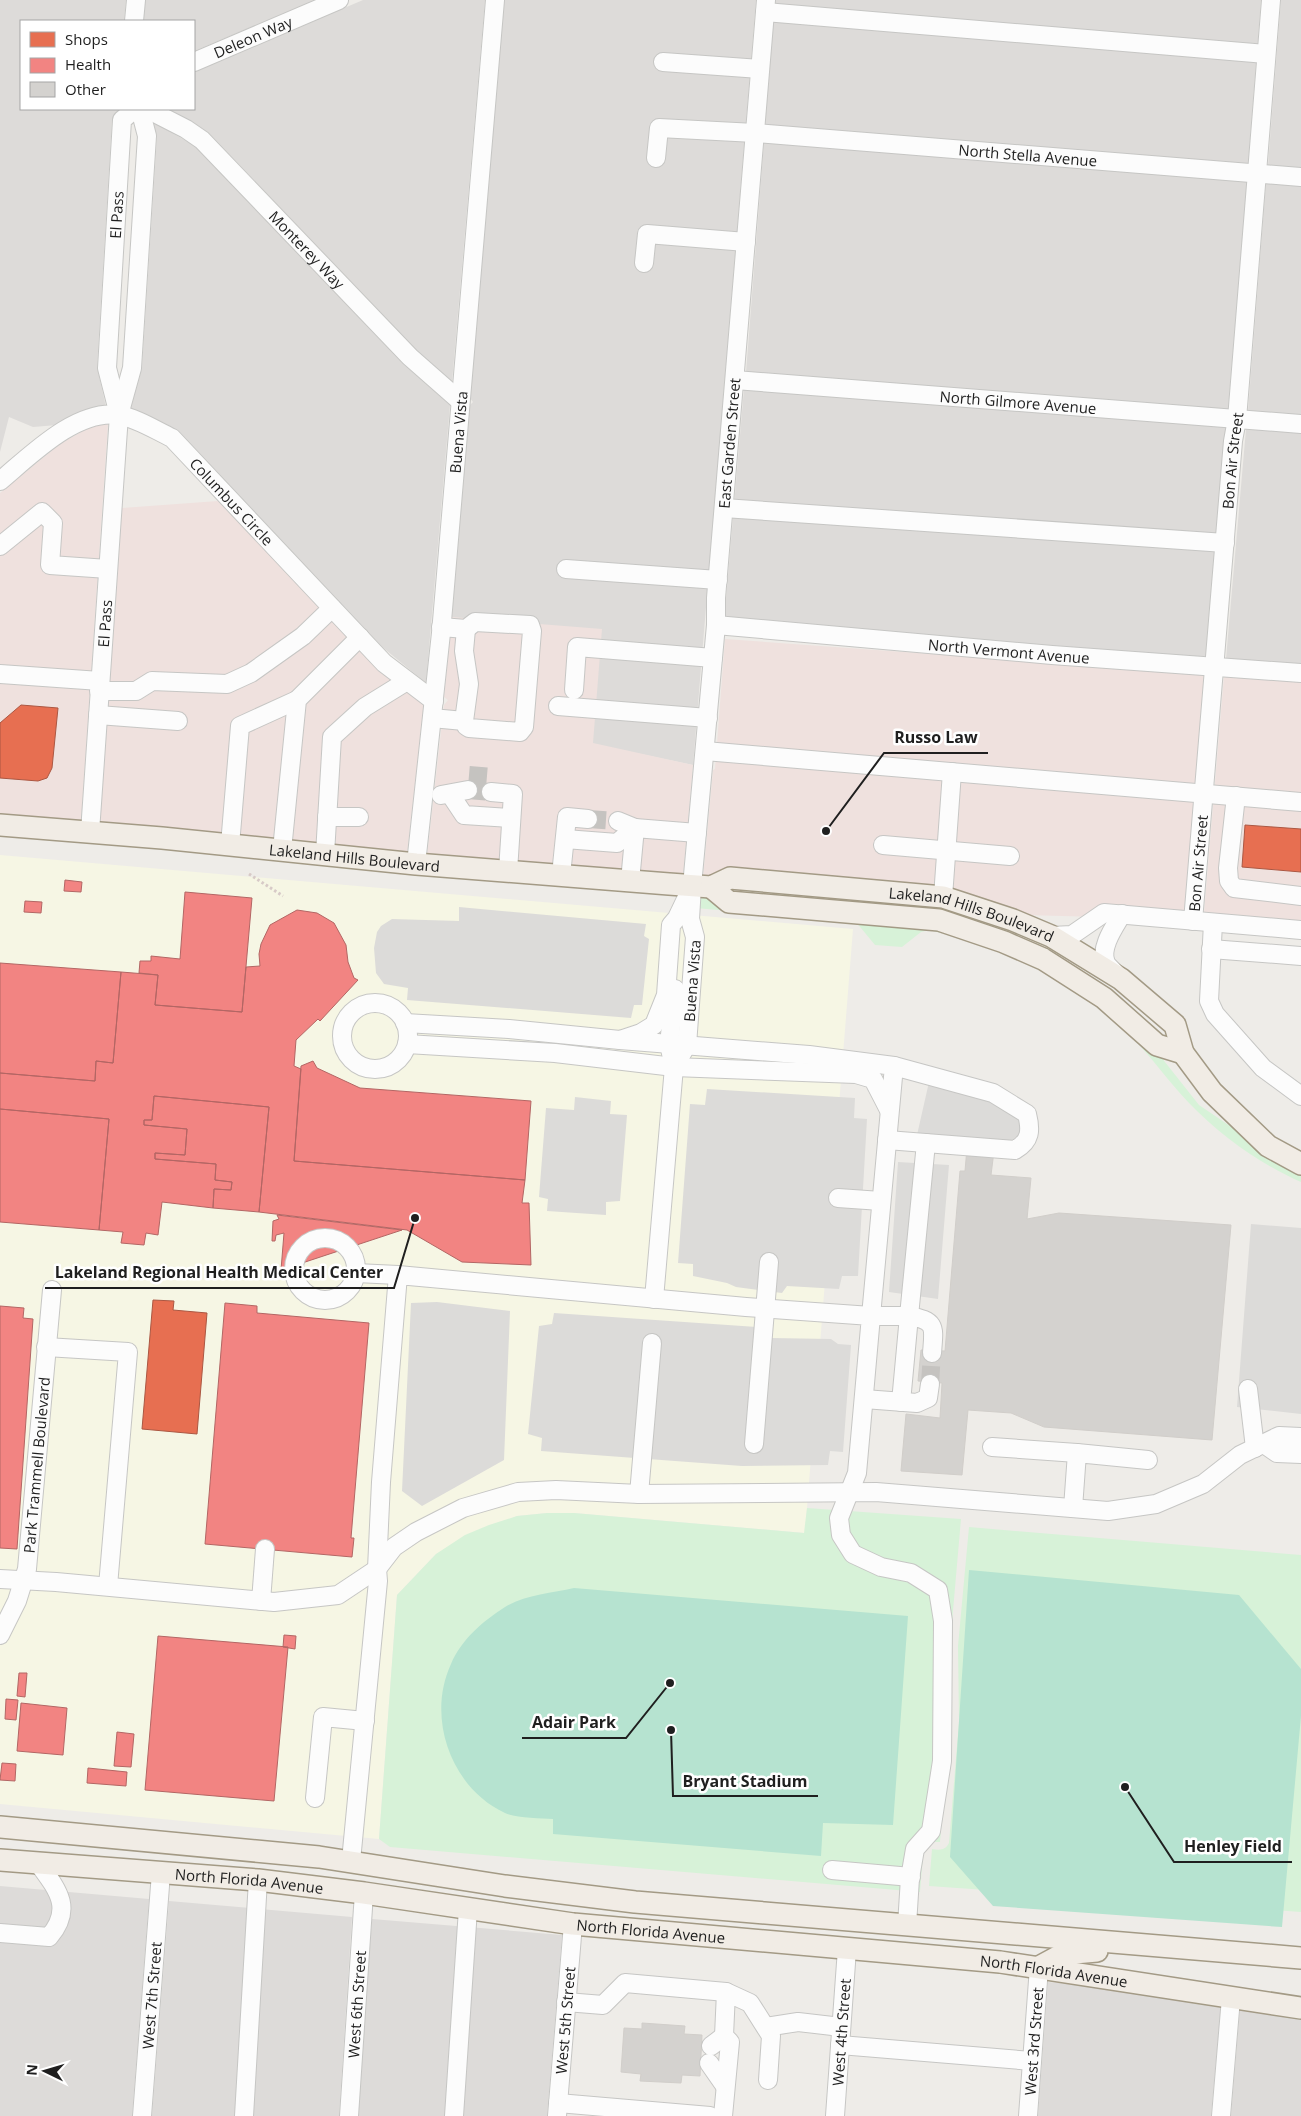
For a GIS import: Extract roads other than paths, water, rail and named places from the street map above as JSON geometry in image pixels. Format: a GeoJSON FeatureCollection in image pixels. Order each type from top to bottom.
{"type":"FeatureCollection","features":[{"type":"Feature","properties":{"kind":"main road","name":"Lakeland Hills Boulevard"},"geometry":{"type":"LineString","coordinates":[[0,824],[416,864],[630,881],[702,886],[730,878],[943,898],[1013,920],[1051,936],[1121,979],[1175,1025],[1183,1053],[1212,1092],[1232,1113],[1268,1146],[1301,1164]]}},
{"type":"Feature","properties":{"kind":"main road","name":"Lakeland Hills Boulevard"},"geometry":{"type":"LineString","coordinates":[[702,886],[729,902],[939,920],[1004,942],[1043,959],[1104,998],[1157,1044],[1183,1053]]}},
{"type":"Feature","properties":{"kind":"main road","name":"North Florida Avenue"},"geometry":{"type":"LineString","coordinates":[[0,1827],[352,1861],[505,1886],[636,1902],[1301,1958]]}},
{"type":"Feature","properties":{"kind":"main road","name":"North Florida Avenue"},"geometry":{"type":"LineString","coordinates":[[0,1860],[258,1880],[364,1893],[573,1924],[956,1957],[1040,1967],[1301,2008]]}},
{"type":"Feature","properties":{"kind":"main road"},"geometry":{"type":"LineString","coordinates":[[573,1924],[602,1911],[636,1902]]}},
{"type":"Feature","properties":{"kind":"main road"},"geometry":{"type":"LineString","coordinates":[[1040,1967],[1063,1954],[1092,1951],[1301,1970]]}},
{"type":"Feature","properties":{"kind":"street"},"geometry":{"type":"LineString","coordinates":[[134,20],[136,0]]}},
{"type":"Feature","properties":{"kind":"street","name":"Deleon Way"},"geometry":{"type":"LineString","coordinates":[[195,62],[340,0]]}},
{"type":"Feature","properties":{"kind":"street","name":"Buena Vista"},"geometry":{"type":"LineString","coordinates":[[416,864],[441,627],[495,0]]}},
{"type":"Feature","properties":{"kind":"street","name":"Bon Air Street"},"geometry":{"type":"LineString","coordinates":[[1193,921],[1233,441],[1238,419],[1271,0]]}},
{"type":"Feature","properties":{"kind":"street"},"geometry":{"type":"LineString","coordinates":[[765,6],[1266,54]]}},
{"type":"Feature","properties":{"kind":"street","name":"East Garden Street"},"geometry":{"type":"LineString","coordinates":[[702,886],[697,833],[716,625],[718,580],[765,6]]}},
{"type":"Feature","properties":{"kind":"street"},"geometry":{"type":"LineString","coordinates":[[663,62],[760,69]]}},
{"type":"Feature","properties":{"kind":"street","name":"El Pass"},"geometry":{"type":"LineString","coordinates":[[119,415],[107,368],[122,120],[134,110]]}},
{"type":"Feature","properties":{"kind":"street","name":"El Pass"},"geometry":{"type":"LineString","coordinates":[[90,832],[119,415],[132,368],[147,136],[140,110]]}},
{"type":"Feature","properties":{"kind":"street","name":"Monterey Way"},"geometry":{"type":"LineString","coordinates":[[149,110],[186,129],[202,140],[410,357],[460,402]]}},
{"type":"Feature","properties":{"kind":"street","name":"North Stella Avenue"},"geometry":{"type":"LineString","coordinates":[[656,158],[659,128],[755,133],[1301,177]]}},
{"type":"Feature","properties":{"kind":"street"},"geometry":{"type":"LineString","coordinates":[[644,263],[647,234],[746,242]]}},
{"type":"Feature","properties":{"kind":"street","name":"North Gilmore Avenue"},"geometry":{"type":"LineString","coordinates":[[735,380],[1301,424]]}},
{"type":"Feature","properties":{"kind":"street","name":"Columbus Circle"},"geometry":{"type":"LineString","coordinates":[[0,481],[54,437],[96,416],[119,415],[172,438],[384,663],[407,681],[433,710]]}},
{"type":"Feature","properties":{"kind":"street"},"geometry":{"type":"LineString","coordinates":[[724,508],[1225,544]]}},
{"type":"Feature","properties":{"kind":"street"},"geometry":{"type":"LineString","coordinates":[[0,546],[42,512],[53,523],[50,565],[108,569]]}},
{"type":"Feature","properties":{"kind":"street"},"geometry":{"type":"LineString","coordinates":[[566,569],[718,580]]}},
{"type":"Feature","properties":{"kind":"street"},"geometry":{"type":"LineString","coordinates":[[0,674],[136,691],[152,681],[227,684],[251,673],[303,636],[332,608]]}},
{"type":"Feature","properties":{"kind":"street"},"geometry":{"type":"LineString","coordinates":[[433,710],[464,721],[469,728],[520,732],[524,727],[532,631],[530,625],[475,622],[466,629],[441,627]]}},
{"type":"Feature","properties":{"kind":"street","name":"North Vermont Avenue"},"geometry":{"type":"LineString","coordinates":[[716,625],[1052,655],[1301,673]]}},
{"type":"Feature","properties":{"kind":"street"},"geometry":{"type":"LineString","coordinates":[[464,721],[468,684],[464,651],[466,629]]}},
{"type":"Feature","properties":{"kind":"street"},"geometry":{"type":"LineString","coordinates":[[230,845],[240,726],[296,700],[360,637]]}},
{"type":"Feature","properties":{"kind":"street"},"geometry":{"type":"LineString","coordinates":[[574,690],[577,647],[713,658]]}},
{"type":"Feature","properties":{"kind":"street"},"geometry":{"type":"LineString","coordinates":[[325,854],[332,737],[365,707],[407,681]]}},
{"type":"Feature","properties":{"kind":"street"},"geometry":{"type":"LineString","coordinates":[[282,850],[296,700]]}},
{"type":"Feature","properties":{"kind":"street"},"geometry":{"type":"LineString","coordinates":[[558,706],[708,718]]}},
{"type":"Feature","properties":{"kind":"street"},"geometry":{"type":"LineString","coordinates":[[98,716],[178,722]]}},
{"type":"Feature","properties":{"kind":"street"},"geometry":{"type":"LineString","coordinates":[[705,750],[1301,802]]}},
{"type":"Feature","properties":{"kind":"street"},"geometry":{"type":"LineString","coordinates":[[943,898],[952,772]]}},
{"type":"Feature","properties":{"kind":"street"},"geometry":{"type":"LineString","coordinates":[[423,798],[450,794],[469,782]]}},
{"type":"Feature","properties":{"kind":"street"},"geometry":{"type":"LineString","coordinates":[[494,787],[513,794],[508,871]]}},
{"type":"Feature","properties":{"kind":"street"},"geometry":{"type":"LineString","coordinates":[[450,794],[464,815],[512,818]]}},
{"type":"Feature","properties":{"kind":"street"},"geometry":{"type":"LineString","coordinates":[[1236,796],[1228,868],[1229,881],[1234,888],[1244,891],[1301,896]]}},
{"type":"Feature","properties":{"kind":"street"},"geometry":{"type":"LineString","coordinates":[[327,817],[359,817]]}},
{"type":"Feature","properties":{"kind":"street"},"geometry":{"type":"LineString","coordinates":[[562,875],[566,817],[588,819]]}},
{"type":"Feature","properties":{"kind":"street"},"geometry":{"type":"LineString","coordinates":[[618,821],[635,828],[697,833]]}},
{"type":"Feature","properties":{"kind":"street"},"geometry":{"type":"LineString","coordinates":[[565,839],[617,843],[635,828]]}},
{"type":"Feature","properties":{"kind":"street"},"geometry":{"type":"LineString","coordinates":[[630,881],[635,828]]}},
{"type":"Feature","properties":{"kind":"street"},"geometry":{"type":"LineString","coordinates":[[883,845],[1010,856]]}},
{"type":"Feature","properties":{"kind":"street"},"geometry":{"type":"LineString","coordinates":[[620,1040],[641,1033],[654,1025],[666,995],[671,925],[702,886]]}},
{"type":"Feature","properties":{"kind":"street","name":"Buena Vista"},"geometry":{"type":"LineString","coordinates":[[687,1045],[695,937],[690,919],[702,886]]}},
{"type":"Feature","properties":{"kind":"street"},"geometry":{"type":"LineString","coordinates":[[1051,936],[1072,935],[1104,912],[1301,930]]}},
{"type":"Feature","properties":{"kind":"street"},"geometry":{"type":"LineString","coordinates":[[1121,979],[1106,963],[1104,951],[1122,914]]}},
{"type":"Feature","properties":{"kind":"street"},"geometry":{"type":"LineString","coordinates":[[654,1299],[674,1067],[669,1044],[680,926],[677,918]]}},
{"type":"Feature","properties":{"kind":"street"},"geometry":{"type":"LineString","coordinates":[[1213,923],[1210,1001],[1215,1014],[1263,1068],[1301,1096]]}},
{"type":"Feature","properties":{"kind":"street"},"geometry":{"type":"LineString","coordinates":[[1211,949],[1301,956]]}},
{"type":"Feature","properties":{"kind":"street"},"geometry":{"type":"LineString","coordinates":[[379,1003],[390,1006],[405,1023],[408,1034],[407,1044],[403,1054],[391,1064],[377,1069],[366,1068],[357,1064],[349,1057],[344,1048],[342,1038],[343,1026],[348,1016],[357,1008],[367,1004],[379,1003]]}},
{"type":"Feature","properties":{"kind":"street"},"geometry":{"type":"LineString","coordinates":[[405,1023],[509,1029],[809,1055],[894,1066],[993,1094],[1027,1114],[1030,1127],[1029,1138],[1023,1146],[1015,1150],[887,1140]]}},
{"type":"Feature","properties":{"kind":"street"},"geometry":{"type":"LineString","coordinates":[[407,1044],[555,1053],[674,1067],[856,1074],[873,1079],[889,1110]]}},
{"type":"Feature","properties":{"kind":"street"},"geometry":{"type":"LineString","coordinates":[[674,1067],[687,1045]]}},
{"type":"Feature","properties":{"kind":"street"},"geometry":{"type":"LineString","coordinates":[[894,1066],[857,1473],[839,1518],[841,1535],[853,1554],[880,1567],[911,1573],[938,1590],[943,1621],[942,1760],[931,1831],[915,1849],[910,1877],[907,1925]]}},
{"type":"Feature","properties":{"kind":"street"},"geometry":{"type":"LineString","coordinates":[[901,1402],[926,1143]]}},
{"type":"Feature","properties":{"kind":"street"},"geometry":{"type":"LineString","coordinates":[[838,1198],[881,1202]]}},
{"type":"Feature","properties":{"kind":"street"},"geometry":{"type":"LineString","coordinates":[[754,1444],[769,1262]]}},
{"type":"Feature","properties":{"kind":"street"},"geometry":{"type":"LineString","coordinates":[[356,1273],[398,1275],[764,1309],[871,1316],[910,1316],[926,1319],[931,1324],[933,1334],[932,1353]]}},
{"type":"Feature","properties":{"kind":"street"},"geometry":{"type":"LineString","coordinates":[[352,1861],[378,1581],[381,1482],[398,1275]]}},
{"type":"Feature","properties":{"kind":"street","name":"Park Trammell Boulevard"},"geometry":{"type":"LineString","coordinates":[[0,1635],[17,1601],[27,1569],[52,1290]]}},
{"type":"Feature","properties":{"kind":"street"},"geometry":{"type":"LineString","coordinates":[[639,1494],[652,1342]]}},
{"type":"Feature","properties":{"kind":"street"},"geometry":{"type":"LineString","coordinates":[[46,1347],[128,1352],[108,1586]]}},
{"type":"Feature","properties":{"kind":"street"},"geometry":{"type":"LineString","coordinates":[[864,1399],[917,1403],[928,1398],[930,1384]]}},
{"type":"Feature","properties":{"kind":"street"},"geometry":{"type":"LineString","coordinates":[[1248,1389],[1260,1446]]}},
{"type":"Feature","properties":{"kind":"street"},"geometry":{"type":"LineString","coordinates":[[0,1580],[108,1586],[274,1602],[338,1595],[377,1569],[394,1547],[416,1532],[463,1508],[518,1492],[556,1490],[639,1494],[883,1493],[1108,1511],[1156,1504],[1203,1484],[1240,1455],[1278,1436],[1301,1437]]}},
{"type":"Feature","properties":{"kind":"street"},"geometry":{"type":"LineString","coordinates":[[1260,1446],[1277,1453],[1301,1454]]}},
{"type":"Feature","properties":{"kind":"street"},"geometry":{"type":"LineString","coordinates":[[992,1447],[1148,1460]]}},
{"type":"Feature","properties":{"kind":"street"},"geometry":{"type":"LineString","coordinates":[[1073,1508],[1077,1454]]}},
{"type":"Feature","properties":{"kind":"street"},"geometry":{"type":"LineString","coordinates":[[261,1601],[265,1549]]}},
{"type":"Feature","properties":{"kind":"street"},"geometry":{"type":"LineString","coordinates":[[315,1798],[323,1717],[365,1721]]}},
{"type":"Feature","properties":{"kind":"street"},"geometry":{"type":"LineString","coordinates":[[0,1933],[49,1937],[58,1926],[62,1910],[61,1898],[38,1863]]}},
{"type":"Feature","properties":{"kind":"street"},"geometry":{"type":"LineString","coordinates":[[832,1870],[910,1877]]}},
{"type":"Feature","properties":{"kind":"street","name":"West 7th Street"},"geometry":{"type":"LineString","coordinates":[[142,2116],[162,1873]]}},
{"type":"Feature","properties":{"kind":"street"},"geometry":{"type":"LineString","coordinates":[[244,2116],[258,1880]]}},
{"type":"Feature","properties":{"kind":"street","name":"West 6th Street"},"geometry":{"type":"LineString","coordinates":[[349,2116],[364,1893]]}},
{"type":"Feature","properties":{"kind":"street"},"geometry":{"type":"LineString","coordinates":[[454,2116],[468,1909]]}},
{"type":"Feature","properties":{"kind":"street","name":"West 5th Street"},"geometry":{"type":"LineString","coordinates":[[557,2110],[573,1924]]}},
{"type":"Feature","properties":{"kind":"street","name":"West 4th Street"},"geometry":{"type":"LineString","coordinates":[[834,2116],[846,1949]]}},
{"type":"Feature","properties":{"kind":"street","name":"West 3rd Street"},"geometry":{"type":"LineString","coordinates":[[1028,2116],[1040,1967]]}},
{"type":"Feature","properties":{"kind":"street"},"geometry":{"type":"LineString","coordinates":[[566,2002],[602,2004],[625,1983],[726,1992],[750,2003],[771,2036],[768,2080]]}},
{"type":"Feature","properties":{"kind":"street"},"geometry":{"type":"LineString","coordinates":[[725,2086],[715,2048],[726,1992]]}},
{"type":"Feature","properties":{"kind":"street"},"geometry":{"type":"LineString","coordinates":[[1221,2116],[1231,1998]]}},
{"type":"Feature","properties":{"kind":"street"},"geometry":{"type":"LineString","coordinates":[[766,2027],[798,2022],[841,2027]]}},
{"type":"Feature","properties":{"kind":"street"},"geometry":{"type":"LineString","coordinates":[[715,2048],[730,2042],[722,2116]]}},
{"type":"Feature","properties":{"kind":"street"},"geometry":{"type":"LineString","coordinates":[[840,2045],[1032,2061]]}},
{"type":"Feature","properties":{"kind":"street"},"geometry":{"type":"LineString","coordinates":[[557,2110],[710,2116]]}},
{"type":"Feature","properties":{"kind":"tunnel"},"geometry":{"type":"LineString","coordinates":[[469,775],[493,777]]}},
{"type":"Feature","properties":{"kind":"tunnel"},"geometry":{"type":"LineString","coordinates":[[468,790],[491,792]]}},
{"type":"Feature","properties":{"kind":"tunnel"},"geometry":{"type":"LineString","coordinates":[[588,819],[618,821]]}},
{"type":"Feature","properties":{"kind":"tunnel"},"geometry":{"type":"LineString","coordinates":[[930,1384],[932,1353]]}},
{"type":"Feature","properties":{"kind":"place","name":"Russo Law"},"geometry":{"type":"Point","coordinates":[826,831]}},
{"type":"Feature","properties":{"kind":"place","name":"Lakeland Regional Health Medical Center"},"geometry":{"type":"Point","coordinates":[415,1218]}},
{"type":"Feature","properties":{"kind":"place","name":"Adair Park"},"geometry":{"type":"Point","coordinates":[670,1683]}},
{"type":"Feature","properties":{"kind":"place","name":"Bryant Stadium"},"geometry":{"type":"Point","coordinates":[671,1730]}},
{"type":"Feature","properties":{"kind":"place","name":"Henley Field"},"geometry":{"type":"Point","coordinates":[1125,1787]}}]}
